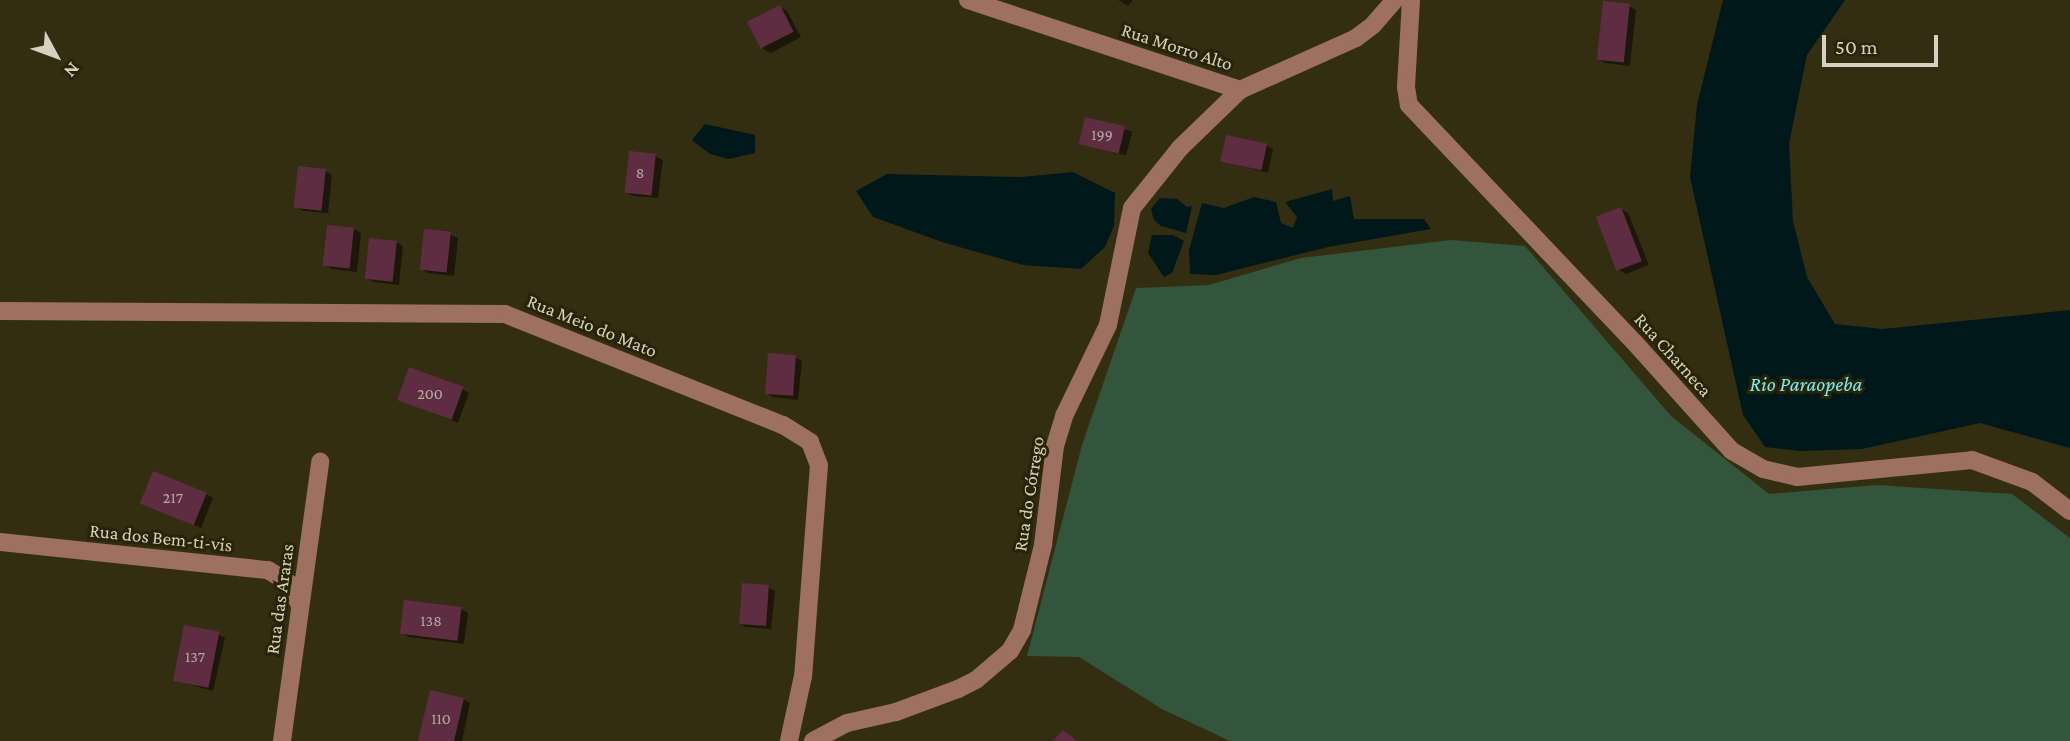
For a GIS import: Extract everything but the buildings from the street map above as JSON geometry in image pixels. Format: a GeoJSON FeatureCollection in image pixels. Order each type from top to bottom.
{"type":"FeatureCollection","features":[{"type":"Feature","properties":{"kind":"street","name":"Rua Morro Alto"},"geometry":{"type":"LineString","coordinates":[[968,0],[1240,90],[1356,38],[1373,25],[1395,0]]}},
{"type":"Feature","properties":{"kind":"street","name":"Rua Charneca"},"geometry":{"type":"LineString","coordinates":[[1411,0],[1406,87],[1409,105],[1635,344],[1732,451],[1763,469],[1797,477],[1972,460],[2032,482],[2070,511]]}},
{"type":"Feature","properties":{"kind":"street","name":"Rua do Córrego"},"geometry":{"type":"LineString","coordinates":[[813,741],[846,723],[895,712],[976,680],[1010,651],[1022,630],[1043,545],[1055,446],[1064,416],[1108,325],[1132,208],[1180,148],[1240,90]]}},
{"type":"Feature","properties":{"kind":"street","name":"Rua Meio do Mato"},"geometry":{"type":"LineString","coordinates":[[0,311],[505,314],[783,425],[810,442],[819,465],[803,676],[789,741]]}},
{"type":"Feature","properties":{"kind":"street","name":"Rua das Araras"},"geometry":{"type":"LineString","coordinates":[[282,741],[320,462]]}},
{"type":"Feature","properties":{"kind":"street","name":"Rua dos Bem-ti-vis"},"geometry":{"type":"LineString","coordinates":[[0,542],[268,570],[290,584],[300,605]]}},
{"type":"Feature","properties":{"kind":"green space"},"geometry":{"type":"Polygon","coordinates":[[[1451,240],[1525,246],[1671,416],[1769,494],[1877,485],[2012,494],[2070,538],[2070,741],[1230,741],[1162,709],[1079,657],[1027,656],[1082,445],[1136,288],[1209,285],[1301,258],[1451,240]]]}},
{"type":"Feature","properties":{"kind":"water","name":"Rio Paraopeba"},"geometry":{"type":"Polygon","coordinates":[[[1723,0],[1845,0],[1807,55],[1789,144],[1793,221],[1807,277],[1835,324],[1882,329],[2070,310],[2070,448],[1980,423],[1862,449],[1800,451],[1765,447],[1743,415],[1690,177],[1697,105],[1723,0]]]}},
{"type":"Feature","properties":{"kind":"water"},"geometry":{"type":"Polygon","coordinates":[[[705,124],[755,135],[755,153],[729,159],[710,154],[692,140],[705,124]]]}},
{"type":"Feature","properties":{"kind":"water"},"geometry":{"type":"Polygon","coordinates":[[[1073,172],[1115,193],[1114,226],[1105,247],[1081,269],[1023,265],[942,242],[873,217],[856,191],[887,174],[1021,177],[1073,172]]]}},
{"type":"Feature","properties":{"kind":"water"},"geometry":{"type":"Polygon","coordinates":[[[1332,189],[1333,201],[1350,196],[1354,219],[1424,219],[1431,229],[1328,247],[1216,275],[1190,274],[1189,250],[1202,203],[1224,208],[1254,197],[1276,202],[1281,223],[1293,228],[1297,217],[1285,202],[1332,189]]]}},
{"type":"Feature","properties":{"kind":"water"},"geometry":{"type":"Polygon","coordinates":[[[1160,198],[1177,199],[1187,207],[1192,206],[1186,233],[1161,226],[1154,220],[1151,209],[1160,198]]]}},
{"type":"Feature","properties":{"kind":"water"},"geometry":{"type":"Polygon","coordinates":[[[1152,235],[1173,235],[1184,241],[1172,273],[1164,277],[1148,253],[1152,235]]]}}]}
